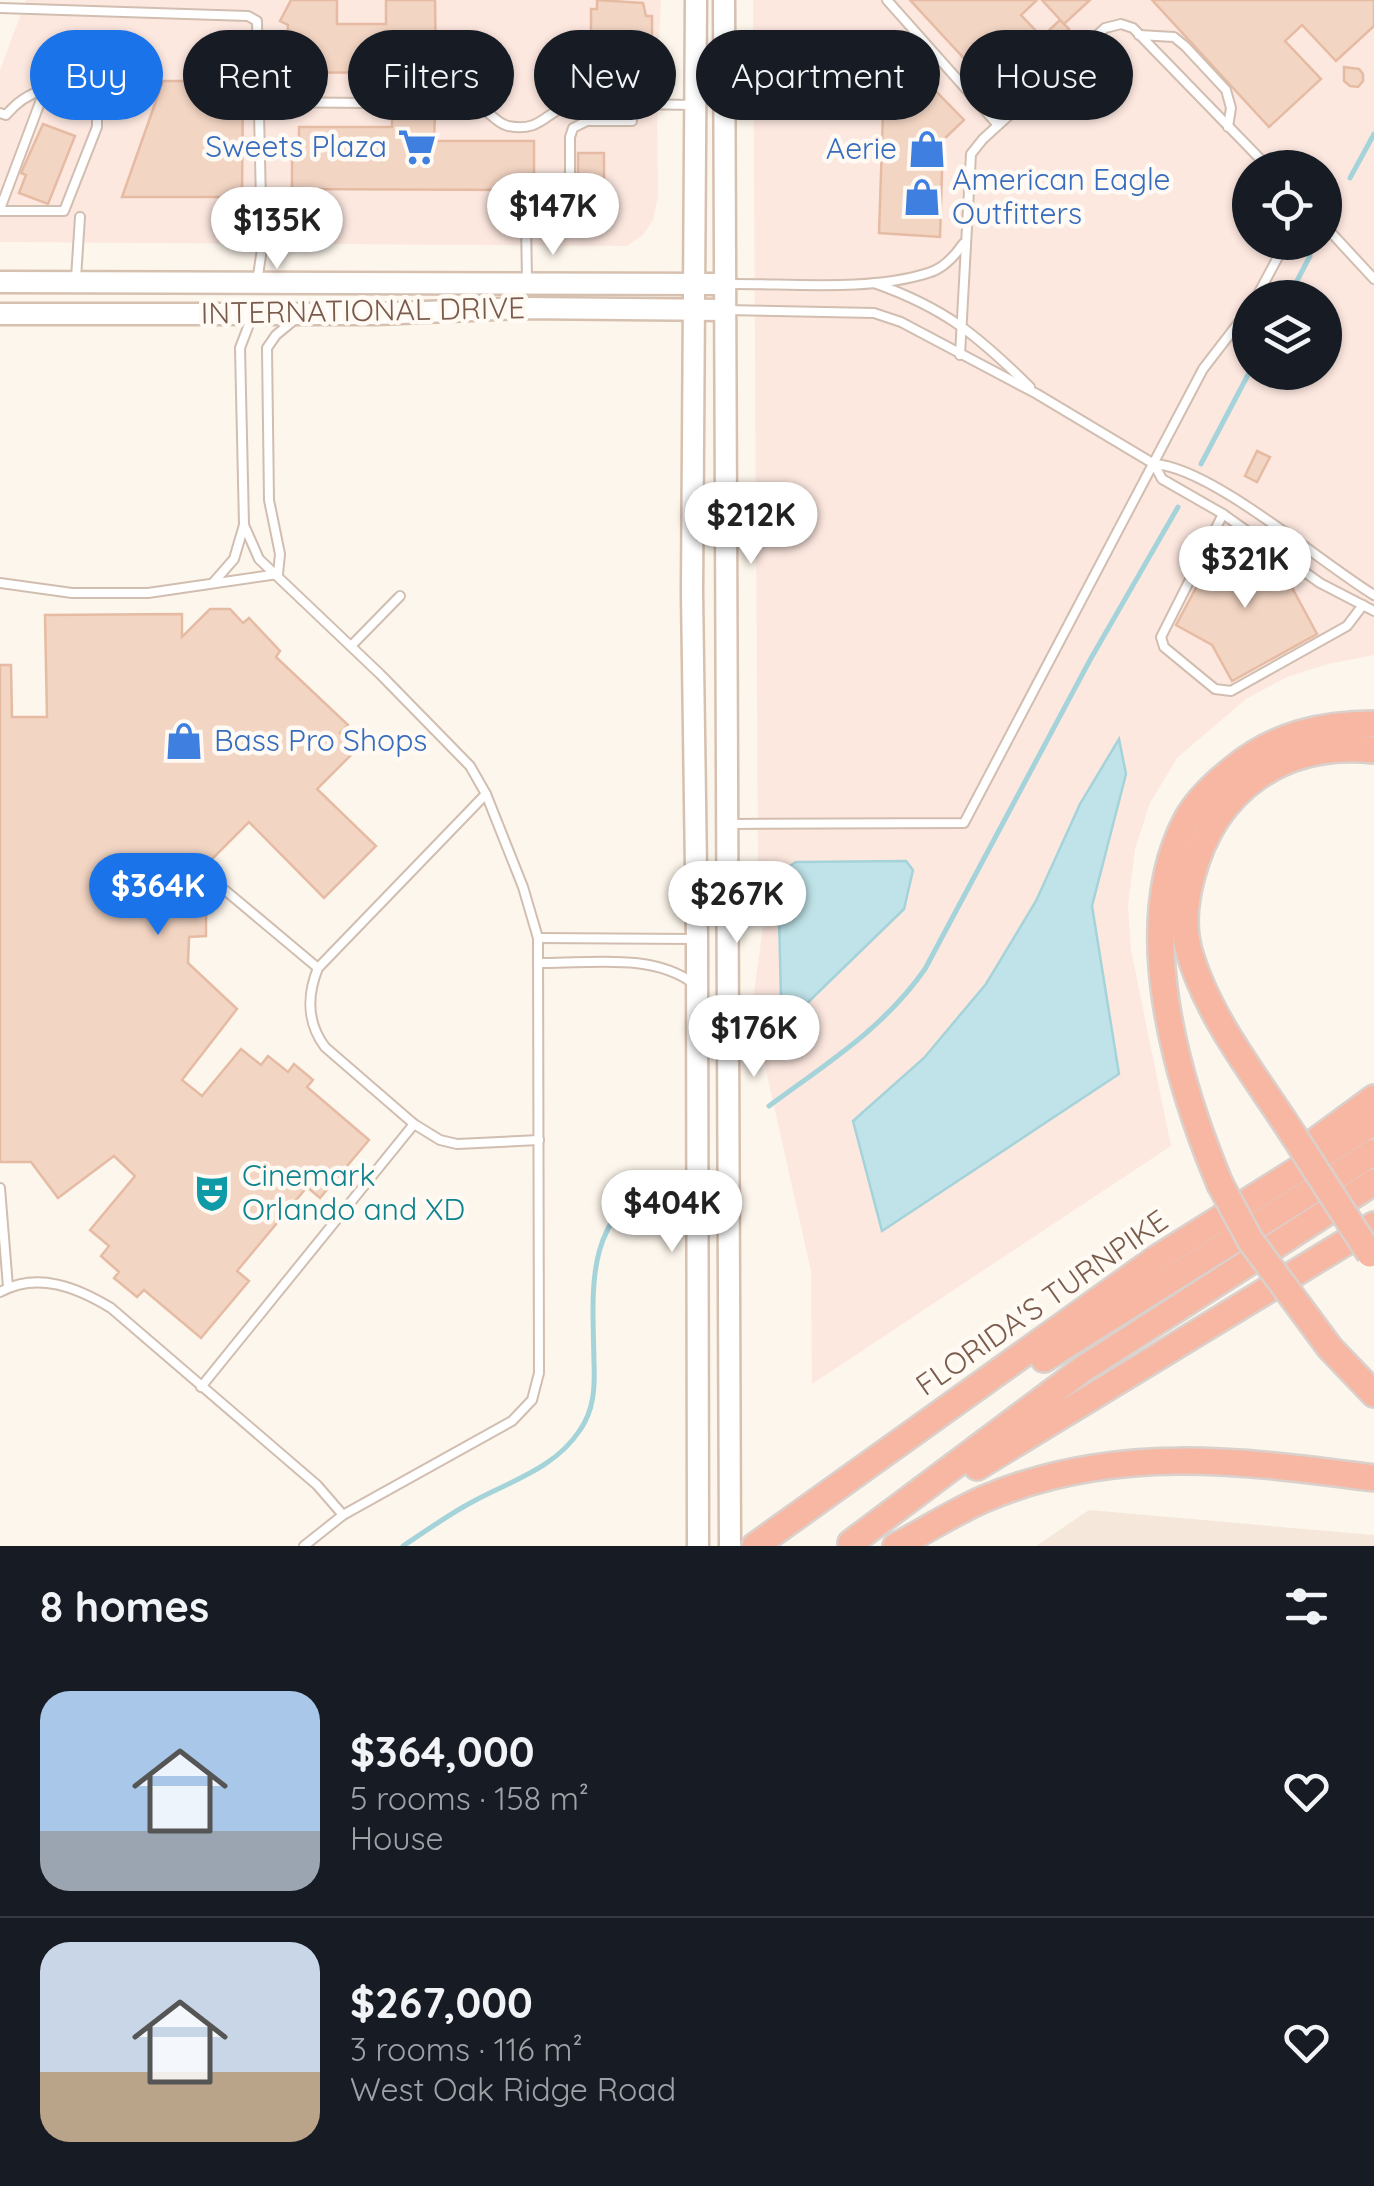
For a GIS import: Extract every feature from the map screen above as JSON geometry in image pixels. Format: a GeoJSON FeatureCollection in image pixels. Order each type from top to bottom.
{"type":"FeatureCollection","features":[{"type":"Feature","properties":{"kind":"highway"},"geometry":{"type":"LineString","coordinates":[[1374,724],[1344,724],[1277,740],[1214,785],[1188,817],[1171,854],[1162,901],[1162,950],[1176,1062],[1195,1124],[1220,1184],[1250,1240],[1330,1348],[1374,1394]]}},
{"type":"Feature","properties":{"kind":"highway"},"geometry":{"type":"LineString","coordinates":[[1372,1257],[1200,983],[1187,946],[1184,903],[1200,844],[1235,792],[1277,764],[1314,751],[1346,746],[1374,750]]}},
{"type":"Feature","properties":{"kind":"highway"},"geometry":{"type":"LineString","coordinates":[[1156,1259],[1374,1098]]}},
{"type":"Feature","properties":{"kind":"highway","name":"FLORIDA'S TURNPIKE"},"geometry":{"type":"LineString","coordinates":[[755,1546],[1156,1259],[1374,1122]]}},
{"type":"Feature","properties":{"kind":"highway"},"geometry":{"type":"LineString","coordinates":[[822,1499],[1374,1152]]}},
{"type":"Feature","properties":{"kind":"highway"},"geometry":{"type":"LineString","coordinates":[[849,1545],[1082,1369],[1374,1182]]}},
{"type":"Feature","properties":{"kind":"highway"},"geometry":{"type":"LineString","coordinates":[[849,1545],[1374,1225]]}},
{"type":"Feature","properties":{"kind":"highway"},"geometry":{"type":"LineString","coordinates":[[896,1546],[982,1500],[1046,1477],[1115,1464],[1185,1459],[1251,1462],[1374,1478]]}},
{"type":"Feature","properties":{"kind":"street"},"geometry":{"type":"LineString","coordinates":[[696,0],[692,593],[698,1535]]}},
{"type":"Feature","properties":{"kind":"street"},"geometry":{"type":"LineString","coordinates":[[724,0],[730,1546]]}},
{"type":"Feature","properties":{"kind":"street","name":"INTERNATIONAL DRIVE"},"geometry":{"type":"LineString","coordinates":[[0,282],[725,284]]}},
{"type":"Feature","properties":{"kind":"street"},"geometry":{"type":"LineString","coordinates":[[191,314],[240,297],[257,282]]}},
{"type":"Feature","properties":{"kind":"street"},"geometry":{"type":"LineString","coordinates":[[252,314],[290,293],[326,284]]}},
{"type":"Feature","properties":{"kind":"street","name":"INTERNATIONAL DRIVE"},"geometry":{"type":"LineString","coordinates":[[0,314],[301,314],[523,308],[725,310]]}},
{"type":"Feature","properties":{"kind":"street"},"geometry":{"type":"LineString","coordinates":[[697,939],[717,960],[730,988]]}},
{"type":"Feature","properties":{"kind":"lane"},"geometry":{"type":"LineString","coordinates":[[887,0],[998,125]]}},
{"type":"Feature","properties":{"kind":"lane"},"geometry":{"type":"LineString","coordinates":[[0,8],[248,16],[256,21],[258,30]]}},
{"type":"Feature","properties":{"kind":"lane"},"geometry":{"type":"LineString","coordinates":[[960,356],[971,154],[1105,28],[1120,24],[1133,28],[1251,150]]}},
{"type":"Feature","properties":{"kind":"lane"},"geometry":{"type":"LineString","coordinates":[[1139,34],[1174,36],[1185,46],[1226,90],[1231,108],[1228,126]]}},
{"type":"Feature","properties":{"kind":"lane"},"geometry":{"type":"LineString","coordinates":[[3,114],[30,95]]}},
{"type":"Feature","properties":{"kind":"lane"},"geometry":{"type":"LineString","coordinates":[[328,103],[475,104],[506,126],[543,123],[558,107],[574,103],[694,104]]}},
{"type":"Feature","properties":{"kind":"lane"},"geometry":{"type":"LineString","coordinates":[[33,120],[0,210],[64,211],[97,120]]}},
{"type":"Feature","properties":{"kind":"lane"},"geometry":{"type":"LineString","coordinates":[[257,282],[262,248],[260,120]]}},
{"type":"Feature","properties":{"kind":"lane"},"geometry":{"type":"LineString","coordinates":[[570,221],[573,128],[587,121],[632,121]]}},
{"type":"Feature","properties":{"kind":"lane"},"geometry":{"type":"LineString","coordinates":[[76,282],[80,217]]}},
{"type":"Feature","properties":{"kind":"lane"},"geometry":{"type":"LineString","coordinates":[[526,221],[526,283]]}},
{"type":"Feature","properties":{"kind":"lane"},"geometry":{"type":"LineString","coordinates":[[725,284],[873,283],[930,273],[954,258],[965,240]]}},
{"type":"Feature","properties":{"kind":"lane"},"geometry":{"type":"LineString","coordinates":[[1342,244],[1374,278]]}},
{"type":"Feature","properties":{"kind":"lane"},"geometry":{"type":"LineString","coordinates":[[873,283],[914,298],[962,324],[1037,394]]}},
{"type":"Feature","properties":{"kind":"lane"},"geometry":{"type":"LineString","coordinates":[[725,310],[874,313],[902,322],[1037,394],[1154,464],[1162,478],[1223,514],[1320,582],[1374,611]]}},
{"type":"Feature","properties":{"kind":"lane"},"geometry":{"type":"LineString","coordinates":[[213,583],[234,559],[244,524],[240,348],[252,314]]}},
{"type":"Feature","properties":{"kind":"lane"},"geometry":{"type":"LineString","coordinates":[[278,574],[280,554],[269,500],[267,348],[276,334],[301,314]]}},
{"type":"Feature","properties":{"kind":"lane"},"geometry":{"type":"LineString","coordinates":[[726,824],[964,823],[1203,369],[1232,331]]}},
{"type":"Feature","properties":{"kind":"lane"},"geometry":{"type":"LineString","coordinates":[[1154,464],[1170,464],[1232,496],[1374,596]]}},
{"type":"Feature","properties":{"kind":"lane"},"geometry":{"type":"LineString","coordinates":[[1223,514],[1161,637],[1164,647],[1215,689],[1232,691],[1347,626],[1363,605]]}},
{"type":"Feature","properties":{"kind":"lane"},"geometry":{"type":"LineString","coordinates":[[244,524],[259,559],[470,766],[510,850],[538,938],[540,1373],[532,1400],[512,1421],[343,1515],[304,1546]]}},
{"type":"Feature","properties":{"kind":"lane"},"geometry":{"type":"LineString","coordinates":[[0,584],[72,593],[148,593],[278,574]]}},
{"type":"Feature","properties":{"kind":"lane"},"geometry":{"type":"LineString","coordinates":[[1350,598],[1359,586]]}},
{"type":"Feature","properties":{"kind":"lane"},"geometry":{"type":"LineString","coordinates":[[351,646],[400,596]]}},
{"type":"Feature","properties":{"kind":"lane"},"geometry":{"type":"LineString","coordinates":[[486,794],[318,968],[310,988],[314,1033],[324,1047],[414,1124],[440,1140],[457,1144],[540,1140]]}},
{"type":"Feature","properties":{"kind":"lane"},"geometry":{"type":"LineString","coordinates":[[226,890],[318,968]]}},
{"type":"Feature","properties":{"kind":"lane"},"geometry":{"type":"LineString","coordinates":[[538,938],[697,939]]}},
{"type":"Feature","properties":{"kind":"lane"},"geometry":{"type":"LineString","coordinates":[[538,963],[657,965],[676,971],[696,986]]}},
{"type":"Feature","properties":{"kind":"lane"},"geometry":{"type":"LineString","coordinates":[[201,1388],[414,1124]]}},
{"type":"Feature","properties":{"kind":"lane"},"geometry":{"type":"LineString","coordinates":[[0,1188],[4,1289],[45,1282],[78,1288],[111,1308],[317,1486],[343,1515]]}},
{"type":"Feature","properties":{"kind":"shaded area","name":"Sweets Plaza"},"geometry":{"type":"Polygon","coordinates":[[[26,0],[661,0],[659,30],[534,30],[534,120],[657,120],[658,196],[653,220],[643,235],[627,246],[0,242],[0,70],[26,0]]]}},
{"type":"Feature","properties":{"kind":"shaded area"},"geometry":{"type":"Polygon","coordinates":[[[753,0],[1374,0],[1374,655],[1287,677],[1246,699],[1177,758],[1150,803],[1135,849],[1128,906],[1131,950],[1171,1146],[812,1384],[811,1271],[752,1008],[764,919],[758,878],[754,120],[940,120],[940,30],[753,30],[753,0]]]}},
{"type":"Feature","properties":{"kind":"shaded area"},"geometry":{"type":"Polygon","coordinates":[[[1089,1510],[1374,1535],[1374,1546],[1036,1546],[1089,1510]]]}},
{"type":"Feature","properties":{"kind":"water"},"geometry":{"type":"Polygon","coordinates":[[[1119,739],[1126,774],[1092,906],[1119,1074],[882,1231],[853,1121],[924,1058],[986,984],[1036,901],[1080,804],[1119,739]]]}},
{"type":"Feature","properties":{"kind":"water"},"geometry":{"type":"Polygon","coordinates":[[[906,861],[913,870],[904,909],[796,1014],[786,1010],[781,998],[778,874],[796,862],[906,861]]]}},
{"type":"Feature","properties":{"kind":"building"},"geometry":{"type":"Polygon","coordinates":[[[291,0],[337,0],[337,24],[386,24],[386,0],[435,0],[435,30],[348,30],[348,73],[328,73],[328,30],[288,30],[288,25],[280,21],[291,0]]]}},
{"type":"Feature","properties":{"kind":"building"},"geometry":{"type":"Polygon","coordinates":[[[597,0],[643,3],[646,16],[652,16],[652,30],[591,30],[591,9],[597,9],[597,0]]]}},
{"type":"Feature","properties":{"kind":"building"},"geometry":{"type":"Polygon","coordinates":[[[910,0],[1037,0],[1021,15],[1035,30],[960,30],[960,54],[910,0]]]}},
{"type":"Feature","properties":{"kind":"building"},"geometry":{"type":"Polygon","coordinates":[[[1042,0],[1090,0],[1064,24],[1042,0]]]}},
{"type":"Feature","properties":{"kind":"building"},"geometry":{"type":"Polygon","coordinates":[[[1152,0],[1374,0],[1374,26],[1336,61],[1302,25],[1285,41],[1321,79],[1269,127],[1152,0]]]}},
{"type":"Feature","properties":{"kind":"building"},"geometry":{"type":"Polygon","coordinates":[[[1060,20],[1068,30],[1049,30],[1060,20]]]}},
{"type":"Feature","properties":{"kind":"building"},"geometry":{"type":"Polygon","coordinates":[[[1344,67],[1359,69],[1363,74],[1358,87],[1344,81],[1344,67]]]}},
{"type":"Feature","properties":{"kind":"building"},"geometry":{"type":"Polygon","coordinates":[[[163,81],[183,81],[183,120],[243,120],[242,197],[122,197],[149,120],[163,120],[163,81]]]}},
{"type":"Feature","properties":{"kind":"building"},"geometry":{"type":"Polygon","coordinates":[[[940,95],[964,120],[943,140],[940,237],[879,233],[883,120],[940,120],[940,95]]]}},
{"type":"Feature","properties":{"kind":"building","name":"Sweets Plaza"},"geometry":{"type":"Polygon","coordinates":[[[392,120],[435,120],[434,141],[534,141],[534,190],[292,189],[292,154],[299,154],[299,127],[392,127],[392,120]]]}},
{"type":"Feature","properties":{"kind":"building"},"geometry":{"type":"Polygon","coordinates":[[[43,124],[75,136],[48,204],[19,193],[26,175],[21,173],[43,124]]]}},
{"type":"Feature","properties":{"kind":"building"},"geometry":{"type":"Polygon","coordinates":[[[578,153],[604,153],[604,202],[578,202],[578,153]]]}},
{"type":"Feature","properties":{"kind":"building"},"geometry":{"type":"Polygon","coordinates":[[[1257,451],[1270,457],[1257,482],[1245,476],[1257,451]]]}},
{"type":"Feature","properties":{"kind":"building"},"geometry":{"type":"Polygon","coordinates":[[[1223,538],[1283,571],[1317,634],[1232,681],[1212,645],[1176,625],[1223,538]]]}},
{"type":"Feature","properties":{"kind":"building"},"geometry":{"type":"Polygon","coordinates":[[[210,609],[230,609],[243,623],[249,618],[280,651],[276,657],[348,725],[340,733],[357,749],[317,789],[376,846],[324,898],[249,822],[206,865],[206,936],[189,937],[188,963],[237,1009],[182,1080],[202,1096],[241,1049],[261,1065],[268,1056],[288,1072],[294,1064],[313,1080],[307,1087],[369,1140],[320,1198],[307,1187],[237,1271],[249,1281],[201,1338],[144,1290],[137,1297],[114,1278],[119,1272],[101,1256],[109,1246],[90,1230],[135,1176],[114,1156],[58,1198],[31,1162],[0,1162],[0,665],[11,665],[12,717],[47,717],[45,615],[182,614],[182,637],[210,609]]]}},
{"type":"Feature","properties":{"kind":"waterway"},"geometry":{"type":"LineString","coordinates":[[1350,178],[1374,134]]}},
{"type":"Feature","properties":{"kind":"waterway"},"geometry":{"type":"LineString","coordinates":[[1297,280],[1308,260]]}},
{"type":"Feature","properties":{"kind":"waterway"},"geometry":{"type":"LineString","coordinates":[[1201,464],[1240,390]]}},
{"type":"Feature","properties":{"kind":"waterway"},"geometry":{"type":"LineString","coordinates":[[769,1106],[872,1027],[925,969],[1090,660],[1178,507]]}},
{"type":"Feature","properties":{"kind":"waterway"},"geometry":{"type":"LineString","coordinates":[[403,1546],[465,1506],[546,1464],[580,1430],[594,1389],[597,1260],[615,1217],[632,1197],[655,1180]]}},
{"type":"Feature","properties":{"kind":"place","name":"Sweets Plaza"},"geometry":{"type":"Point","coordinates":[417,147]}},
{"type":"Feature","properties":{"kind":"place","name":"Aerie"},"geometry":{"type":"Point","coordinates":[927,149]}},
{"type":"Feature","properties":{"kind":"place","name":"American Eagle Outfitters"},"geometry":{"type":"Point","coordinates":[922,197]}},
{"type":"Feature","properties":{"kind":"place","name":"Bass Pro Shops"},"geometry":{"type":"Point","coordinates":[184,741]}},
{"type":"Feature","properties":{"kind":"place","name":"Cinemark Orlando and XD"},"geometry":{"type":"Point","coordinates":[212,1193]}}]}
